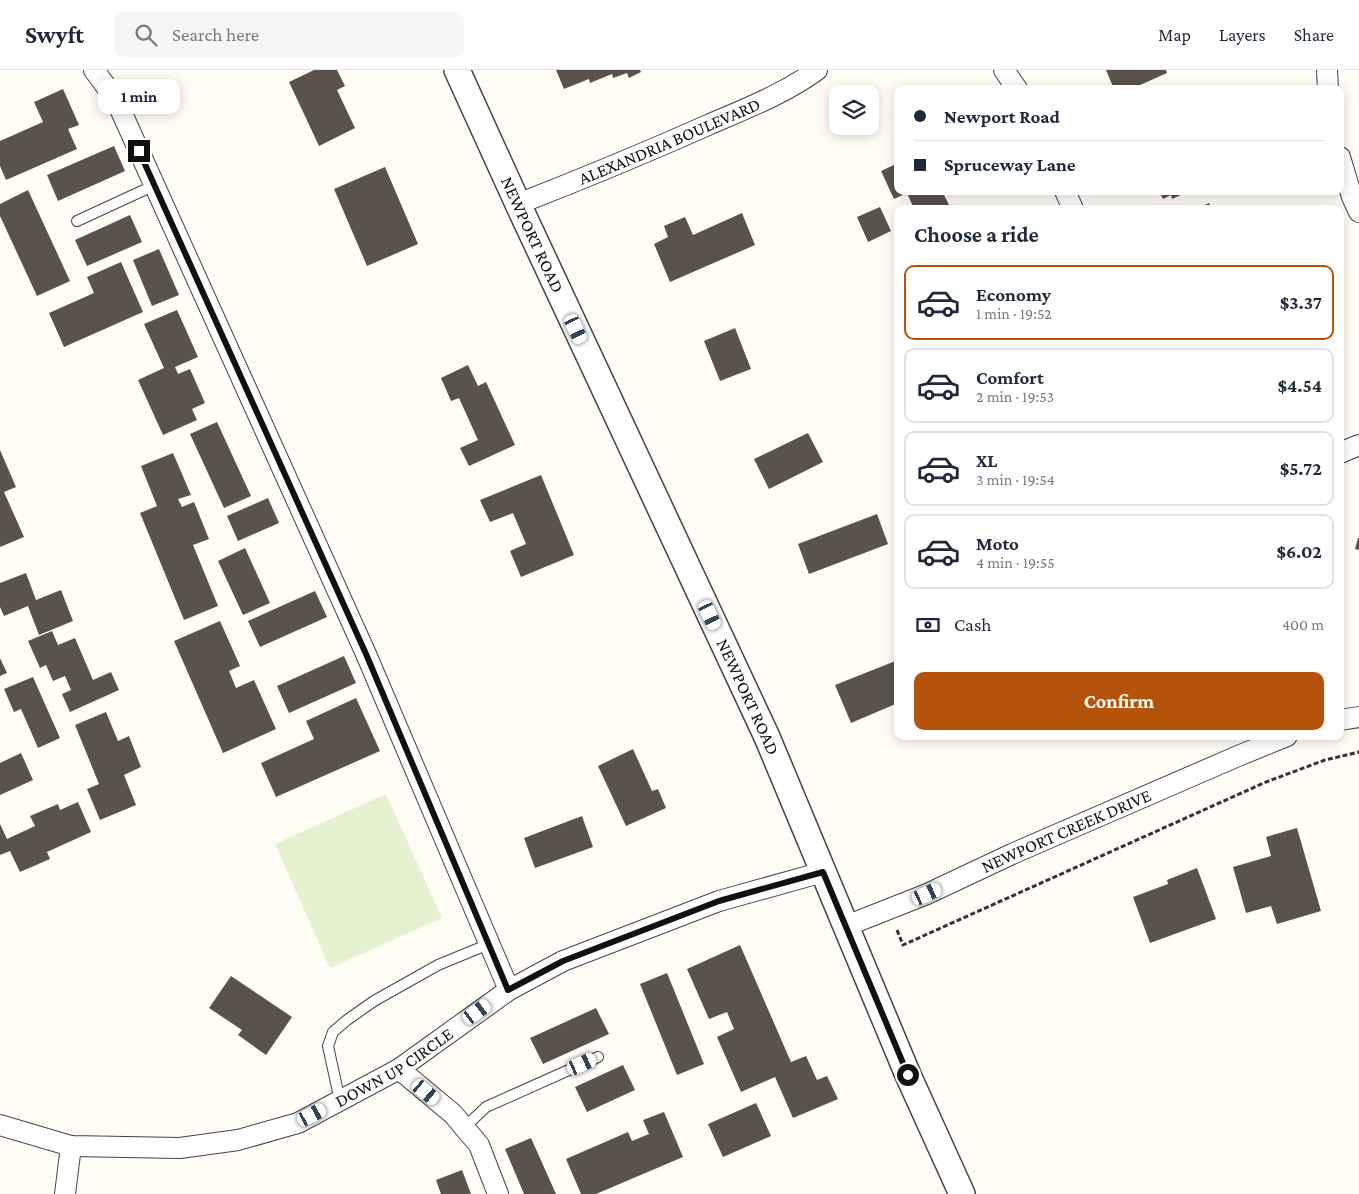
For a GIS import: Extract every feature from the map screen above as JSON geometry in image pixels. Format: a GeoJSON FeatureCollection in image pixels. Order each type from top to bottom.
{"type":"FeatureCollection","features":[{"type":"Feature","properties":{"kind":"street"},"geometry":{"type":"LineString","coordinates":[[94,70],[116,100],[155,185],[366,654],[508,990]]}},
{"type":"Feature","properties":{"kind":"street","name":"NEWPORT ROAD"},"geometry":{"type":"LineString","coordinates":[[457,70],[767,736],[908,1075],[962,1194]]}},
{"type":"Feature","properties":{"kind":"street","name":"ALEXANDRIA BOULEVARD"},"geometry":{"type":"LineString","coordinates":[[518,204],[612,167],[763,101],[801,82],[817,70]]}},
{"type":"Feature","properties":{"kind":"street"},"geometry":{"type":"LineString","coordinates":[[1327,70],[1328,85]]}},
{"type":"Feature","properties":{"kind":"street"},"geometry":{"type":"LineString","coordinates":[[1005,71],[1014,85]]}},
{"type":"Feature","properties":{"kind":"street"},"geometry":{"type":"LineString","coordinates":[[1344,171],[1359,212]]}},
{"type":"Feature","properties":{"kind":"street"},"geometry":{"type":"LineString","coordinates":[[1344,451],[1359,445]]}},
{"type":"Feature","properties":{"kind":"street"},"geometry":{"type":"LineString","coordinates":[[1344,719],[1359,717]]}},
{"type":"Feature","properties":{"kind":"street","name":"NEWPORT CREEK DRIVE"},"geometry":{"type":"LineString","coordinates":[[846,926],[927,894],[1021,850],[1277,740]]}},
{"type":"Feature","properties":{"kind":"street","name":"DOWN UP CIRCLE"},"geometry":{"type":"LineString","coordinates":[[0,1125],[71,1146],[180,1148],[238,1140],[298,1123],[399,1069],[508,990],[563,961],[719,901],[823,872]]}},
{"type":"Feature","properties":{"kind":"street"},"geometry":{"type":"LineString","coordinates":[[399,1069],[452,1114],[479,1145],[498,1194]]}},
{"type":"Feature","properties":{"kind":"street"},"geometry":{"type":"LineString","coordinates":[[65,1194],[71,1146]]}},
{"type":"Feature","properties":{"kind":"lane"},"geometry":{"type":"LineString","coordinates":[[76,221],[155,185]]}},
{"type":"Feature","properties":{"kind":"lane"},"geometry":{"type":"LineString","coordinates":[[340,1100],[328,1046],[333,1032],[374,1001],[438,965],[489,944]]}},
{"type":"Feature","properties":{"kind":"lane"},"geometry":{"type":"LineString","coordinates":[[464,1128],[486,1108],[598,1057]]}},
{"type":"Feature","properties":{"kind":"path"},"geometry":{"type":"LineString","coordinates":[[898,934],[903,945],[1266,782],[1325,760],[1359,752]]}},
{"type":"Feature","properties":{"kind":"green space"},"geometry":{"type":"Polygon","coordinates":[[[386,794],[442,918],[330,968],[275,844],[386,794]]]}},
{"type":"Feature","properties":{"kind":"building"},"geometry":{"type":"Polygon","coordinates":[[[314,70],[337,70],[345,86],[337,90],[355,128],[319,146],[289,82],[314,70]]]}},
{"type":"Feature","properties":{"kind":"building"},"geometry":{"type":"Polygon","coordinates":[[[556,70],[640,70],[641,72],[629,78],[627,73],[613,78],[612,74],[590,83],[589,79],[564,89],[556,70]]]}},
{"type":"Feature","properties":{"kind":"building"},"geometry":{"type":"Polygon","coordinates":[[[1106,70],[1166,70],[1167,73],[1140,85],[1112,85],[1106,70]]]}},
{"type":"Feature","properties":{"kind":"building"},"geometry":{"type":"Polygon","coordinates":[[[63,89],[79,125],[68,129],[77,149],[6,180],[0,166],[0,141],[43,122],[34,102],[63,89]]]}},
{"type":"Feature","properties":{"kind":"building"},"geometry":{"type":"Polygon","coordinates":[[[114,146],[125,171],[58,201],[47,175],[114,146]]]}},
{"type":"Feature","properties":{"kind":"building"},"geometry":{"type":"Polygon","coordinates":[[[894,165],[894,195],[903,195],[894,199],[881,171],[894,165]]]}},
{"type":"Feature","properties":{"kind":"building"},"geometry":{"type":"Polygon","coordinates":[[[385,167],[418,244],[367,266],[334,189],[385,167]]]}},
{"type":"Feature","properties":{"kind":"building"},"geometry":{"type":"Polygon","coordinates":[[[28,190],[70,281],[37,296],[0,216],[0,204],[28,190]]]}},
{"type":"Feature","properties":{"kind":"building"},"geometry":{"type":"Polygon","coordinates":[[[908,195],[944,195],[949,205],[912,205],[908,195]]]}},
{"type":"Feature","properties":{"kind":"building"},"geometry":{"type":"Polygon","coordinates":[[[1161,195],[1171,195],[1163,199],[1161,195]]]}},
{"type":"Feature","properties":{"kind":"building"},"geometry":{"type":"Polygon","coordinates":[[[1171,195],[1181,195],[1172,199],[1171,195]]]}},
{"type":"Feature","properties":{"kind":"building"},"geometry":{"type":"Polygon","coordinates":[[[880,207],[891,231],[868,242],[857,217],[880,207]]]}},
{"type":"Feature","properties":{"kind":"building"},"geometry":{"type":"Polygon","coordinates":[[[742,213],[755,245],[670,282],[654,244],[668,237],[664,226],[685,217],[693,235],[742,213]]]}},
{"type":"Feature","properties":{"kind":"building"},"geometry":{"type":"Polygon","coordinates":[[[130,215],[142,242],[87,266],[75,240],[130,215]]]}},
{"type":"Feature","properties":{"kind":"building"},"geometry":{"type":"Polygon","coordinates":[[[159,249],[179,295],[152,306],[133,260],[159,249]]]}},
{"type":"Feature","properties":{"kind":"building"},"geometry":{"type":"Polygon","coordinates":[[[121,262],[143,312],[64,347],[49,313],[94,293],[87,277],[121,262]]]}},
{"type":"Feature","properties":{"kind":"building"},"geometry":{"type":"Polygon","coordinates":[[[177,310],[198,357],[175,367],[178,374],[190,369],[205,403],[192,409],[197,420],[163,435],[138,380],[164,368],[144,324],[177,310]]]}},
{"type":"Feature","properties":{"kind":"building"},"geometry":{"type":"Polygon","coordinates":[[[735,328],[751,369],[720,381],[704,341],[735,328]]]}},
{"type":"Feature","properties":{"kind":"building"},"geometry":{"type":"Polygon","coordinates":[[[468,365],[478,386],[486,382],[515,445],[469,466],[460,448],[478,440],[459,398],[451,401],[441,378],[468,365]]]}},
{"type":"Feature","properties":{"kind":"building"},"geometry":{"type":"Polygon","coordinates":[[[217,422],[251,496],[224,508],[190,434],[217,422]]]}},
{"type":"Feature","properties":{"kind":"building"},"geometry":{"type":"Polygon","coordinates":[[[808,433],[823,462],[769,489],[754,459],[808,433]]]}},
{"type":"Feature","properties":{"kind":"building"},"geometry":{"type":"Polygon","coordinates":[[[0,450],[16,487],[4,492],[24,537],[0,547],[0,450]]]}},
{"type":"Feature","properties":{"kind":"building"},"geometry":{"type":"Polygon","coordinates":[[[173,453],[191,495],[178,499],[182,507],[194,502],[209,539],[193,545],[218,606],[184,620],[140,513],[157,506],[141,466],[173,453]]]}},
{"type":"Feature","properties":{"kind":"building"},"geometry":{"type":"Polygon","coordinates":[[[541,475],[574,555],[521,577],[510,551],[526,544],[513,513],[490,522],[480,500],[541,475]]]}},
{"type":"Feature","properties":{"kind":"building"},"geometry":{"type":"Polygon","coordinates":[[[268,498],[279,523],[238,541],[227,516],[268,498]]]}},
{"type":"Feature","properties":{"kind":"building"},"geometry":{"type":"Polygon","coordinates":[[[877,514],[888,544],[809,574],[798,544],[877,514]]]}},
{"type":"Feature","properties":{"kind":"building"},"geometry":{"type":"Polygon","coordinates":[[[1359,538],[1359,550],[1355,549],[1359,538]]]}},
{"type":"Feature","properties":{"kind":"building"},"geometry":{"type":"Polygon","coordinates":[[[245,548],[270,603],[243,615],[218,561],[245,548]]]}},
{"type":"Feature","properties":{"kind":"building"},"geometry":{"type":"Polygon","coordinates":[[[26,573],[36,600],[61,590],[73,621],[39,635],[28,606],[4,616],[0,607],[0,583],[26,573]]]}},
{"type":"Feature","properties":{"kind":"building"},"geometry":{"type":"Polygon","coordinates":[[[315,591],[327,617],[260,647],[248,621],[315,591]]]}},
{"type":"Feature","properties":{"kind":"building"},"geometry":{"type":"Polygon","coordinates":[[[220,621],[240,666],[229,671],[236,688],[254,680],[276,729],[223,753],[174,641],[220,621]]]}},
{"type":"Feature","properties":{"kind":"building"},"geometry":{"type":"Polygon","coordinates":[[[52,631],[58,645],[75,638],[93,680],[111,672],[119,690],[70,712],[62,694],[71,690],[65,676],[53,681],[46,665],[40,668],[28,641],[52,631]]]}},
{"type":"Feature","properties":{"kind":"building"},"geometry":{"type":"Polygon","coordinates":[[[344,656],[356,683],[289,713],[277,686],[344,656]]]}},
{"type":"Feature","properties":{"kind":"building"},"geometry":{"type":"Polygon","coordinates":[[[0,658],[7,673],[0,676],[0,658]]]}},
{"type":"Feature","properties":{"kind":"building"},"geometry":{"type":"Polygon","coordinates":[[[894,662],[894,705],[851,723],[835,685],[894,662]]]}},
{"type":"Feature","properties":{"kind":"building"},"geometry":{"type":"Polygon","coordinates":[[[33,677],[60,738],[38,748],[21,709],[14,712],[4,689],[33,677]]]}},
{"type":"Feature","properties":{"kind":"building"},"geometry":{"type":"Polygon","coordinates":[[[356,698],[380,751],[276,797],[261,763],[314,739],[306,721],[356,698]]]}},
{"type":"Feature","properties":{"kind":"building"},"geometry":{"type":"Polygon","coordinates":[[[106,712],[118,741],[129,736],[141,767],[124,775],[136,805],[100,820],[87,789],[99,784],[75,725],[106,712]]]}},
{"type":"Feature","properties":{"kind":"building"},"geometry":{"type":"Polygon","coordinates":[[[633,749],[652,791],[658,789],[666,808],[626,826],[598,766],[633,749]]]}},
{"type":"Feature","properties":{"kind":"building"},"geometry":{"type":"Polygon","coordinates":[[[21,753],[33,780],[0,795],[0,763],[21,753]]]}},
{"type":"Feature","properties":{"kind":"building"},"geometry":{"type":"Polygon","coordinates":[[[78,802],[91,832],[47,852],[50,859],[20,872],[10,851],[0,855],[0,824],[7,839],[35,826],[30,816],[58,804],[60,810],[78,802]]]}},
{"type":"Feature","properties":{"kind":"building"},"geometry":{"type":"Polygon","coordinates":[[[582,816],[593,847],[535,868],[524,838],[582,816]]]}},
{"type":"Feature","properties":{"kind":"building"},"geometry":{"type":"Polygon","coordinates":[[[1297,828],[1321,911],[1277,924],[1271,906],[1246,913],[1233,867],[1271,856],[1266,837],[1297,828]]]}},
{"type":"Feature","properties":{"kind":"building"},"geometry":{"type":"Polygon","coordinates":[[[1197,868],[1216,919],[1150,943],[1133,897],[1168,884],[1167,880],[1197,868]]]}},
{"type":"Feature","properties":{"kind":"building"},"geometry":{"type":"Polygon","coordinates":[[[740,945],[791,1062],[806,1056],[817,1080],[827,1076],[838,1099],[793,1118],[775,1077],[741,1092],[717,1037],[734,1029],[727,1012],[709,1019],[687,969],[740,945]]]}},
{"type":"Feature","properties":{"kind":"building"},"geometry":{"type":"Polygon","coordinates":[[[667,973],[704,1064],[677,1075],[640,984],[667,973]]]}},
{"type":"Feature","properties":{"kind":"building"},"geometry":{"type":"Polygon","coordinates":[[[231,976],[292,1017],[266,1055],[238,1035],[242,1030],[209,1008],[231,976]]]}},
{"type":"Feature","properties":{"kind":"building"},"geometry":{"type":"Polygon","coordinates":[[[596,1008],[609,1034],[543,1064],[530,1038],[596,1008]]]}},
{"type":"Feature","properties":{"kind":"building"},"geometry":{"type":"Polygon","coordinates":[[[623,1065],[635,1090],[587,1112],[575,1087],[623,1065]]]}},
{"type":"Feature","properties":{"kind":"building"},"geometry":{"type":"Polygon","coordinates":[[[756,1103],[771,1136],[723,1157],[708,1124],[756,1103]]]}},
{"type":"Feature","properties":{"kind":"building"},"geometry":{"type":"Polygon","coordinates":[[[664,1112],[683,1157],[596,1194],[581,1194],[566,1159],[628,1132],[632,1141],[649,1134],[643,1120],[664,1112]]]}},
{"type":"Feature","properties":{"kind":"building"},"geometry":{"type":"Polygon","coordinates":[[[531,1138],[556,1194],[524,1194],[505,1149],[531,1138]]]}},
{"type":"Feature","properties":{"kind":"building"},"geometry":{"type":"Polygon","coordinates":[[[462,1170],[471,1194],[441,1194],[436,1180],[462,1170]]]}},
{"type":"Feature","properties":{"kind":"route"},"geometry":{"type":"LineString","coordinates":[[139,151],[366,654],[508,990],[563,961],[719,901],[823,872],[908,1075]]}}]}
